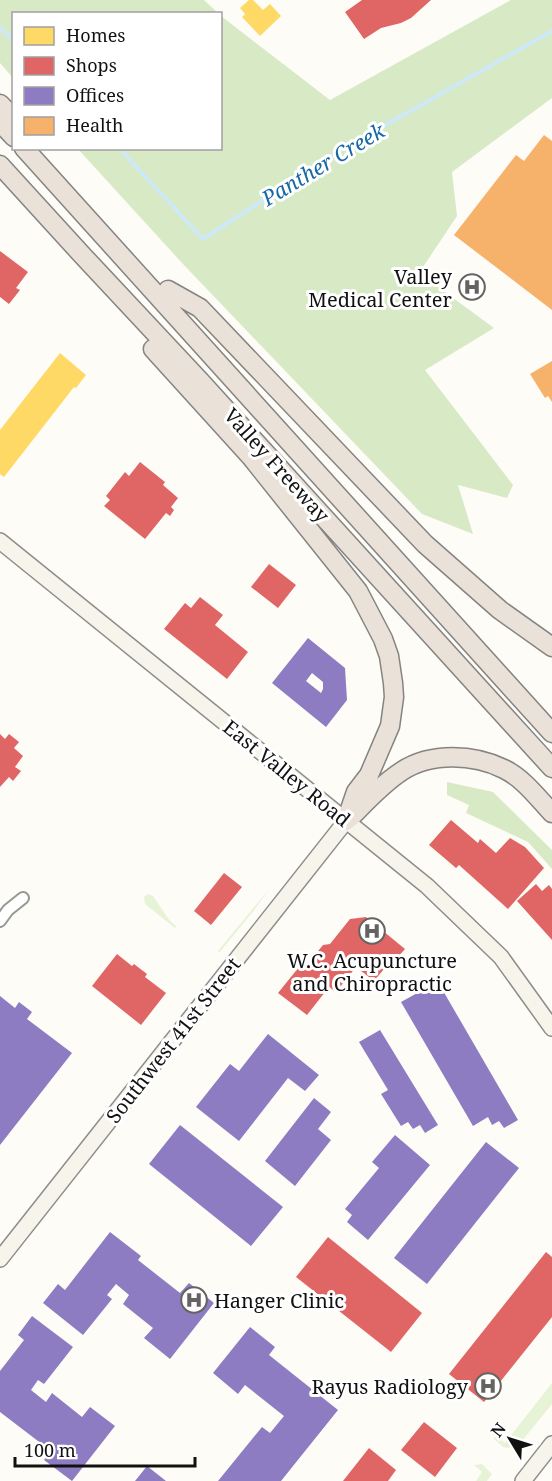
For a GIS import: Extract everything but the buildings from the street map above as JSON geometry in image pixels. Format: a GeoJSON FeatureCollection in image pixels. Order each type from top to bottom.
{"type":"FeatureCollection","features":[{"type":"Feature","properties":{"kind":"highway"},"geometry":{"type":"LineString","coordinates":[[0,104],[12,117]]}},
{"type":"Feature","properties":{"kind":"highway"},"geometry":{"type":"LineString","coordinates":[[0,122],[12,134]]}},
{"type":"Feature","properties":{"kind":"highway"},"geometry":{"type":"LineString","coordinates":[[26,150],[552,733]]}},
{"type":"Feature","properties":{"kind":"highway","name":"Valley Freeway"},"geometry":{"type":"LineString","coordinates":[[42,150],[552,718]]}},
{"type":"Feature","properties":{"kind":"highway","name":"Valley Freeway"},"geometry":{"type":"LineString","coordinates":[[0,165],[201,381],[552,768]]}},
{"type":"Feature","properties":{"kind":"highway"},"geometry":{"type":"LineString","coordinates":[[84,257],[112,304],[251,457],[358,591],[375,622],[389,656],[393,683],[392,712],[386,738],[378,757],[369,775],[356,792],[346,821]]}},
{"type":"Feature","properties":{"kind":"highway"},"geometry":{"type":"LineString","coordinates":[[168,290],[200,308],[425,544],[500,610],[552,647]]}},
{"type":"Feature","properties":{"kind":"highway"},"geometry":{"type":"LineString","coordinates":[[346,821],[402,770],[431,760],[458,756],[476,759],[505,769],[532,791],[552,813]]}},
{"type":"Feature","properties":{"kind":"main road","name":"East Valley Road"},"geometry":{"type":"LineString","coordinates":[[0,541],[426,886],[501,957],[552,1028]]}},
{"type":"Feature","properties":{"kind":"main road","name":"Southwest 41st Street"},"geometry":{"type":"LineString","coordinates":[[0,1259],[346,821]]}},
{"type":"Feature","properties":{"kind":"main road"},"geometry":{"type":"LineString","coordinates":[[523,1481],[552,1444]]}},
{"type":"Feature","properties":{"kind":"street"},"geometry":{"type":"LineString","coordinates":[[0,921],[8,910],[23,898]]}},
{"type":"Feature","properties":{"kind":"green space"},"geometry":{"type":"Polygon","coordinates":[[[0,0],[204,0],[217,12],[12,12],[12,77],[0,63],[0,0]]]}},
{"type":"Feature","properties":{"kind":"green space"},"geometry":{"type":"Polygon","coordinates":[[[511,0],[552,0],[552,98],[452,172],[457,216],[419,273],[494,328],[425,370],[513,485],[507,498],[458,485],[473,534],[422,514],[182,263],[79,150],[222,150],[222,17],[330,100],[511,0]]]}},
{"type":"Feature","properties":{"kind":"green space"},"geometry":{"type":"Polygon","coordinates":[[[447,782],[493,792],[552,850],[552,869],[528,842],[466,813],[469,805],[447,795],[447,782]]]}},
{"type":"Feature","properties":{"kind":"green space"},"geometry":{"type":"Polygon","coordinates":[[[269,889],[255,909],[219,953],[218,951],[269,889]]]}},
{"type":"Feature","properties":{"kind":"green space"},"geometry":{"type":"Polygon","coordinates":[[[148,894],[153,896],[176,926],[175,928],[145,904],[144,897],[148,894]]]}},
{"type":"Feature","properties":{"kind":"green space"},"geometry":{"type":"Polygon","coordinates":[[[552,1383],[552,1404],[522,1441],[508,1448],[503,1447],[493,1438],[497,1437],[505,1443],[552,1383]]]}},
{"type":"Feature","properties":{"kind":"green space"},"geometry":{"type":"Polygon","coordinates":[[[482,1464],[492,1474],[487,1481],[476,1481],[482,1472],[474,1465],[482,1464]]]}},
{"type":"Feature","properties":{"kind":"waterway","name":"Panther Creek"},"geometry":{"type":"LineString","coordinates":[[0,28],[12,39]]}},
{"type":"Feature","properties":{"kind":"waterway","name":"Panther Creek"},"geometry":{"type":"LineString","coordinates":[[121,150],[203,239],[336,153],[552,31]]}},
{"type":"Feature","properties":{"kind":"place","name":"Valley Medical Center"},"geometry":{"type":"Point","coordinates":[472,287]}},
{"type":"Feature","properties":{"kind":"place","name":"W.C. Acupuncture and Chiropractic"},"geometry":{"type":"Point","coordinates":[372,931]}},
{"type":"Feature","properties":{"kind":"place","name":"Hanger Clinic"},"geometry":{"type":"Point","coordinates":[194,1300]}},
{"type":"Feature","properties":{"kind":"place","name":"Rayus Radiology"},"geometry":{"type":"Point","coordinates":[488,1386]}}]}
